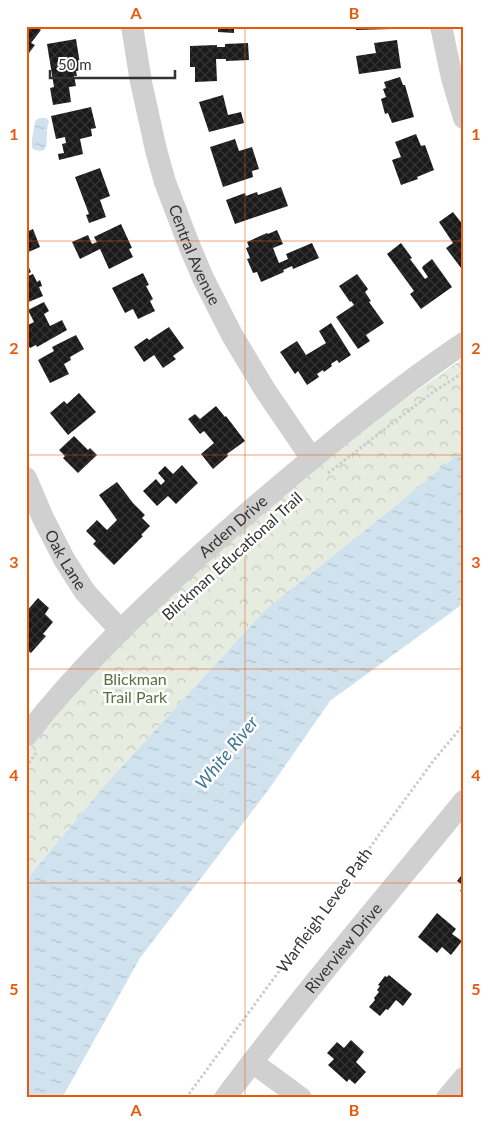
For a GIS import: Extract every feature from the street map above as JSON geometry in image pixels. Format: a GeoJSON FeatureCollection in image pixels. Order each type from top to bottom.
{"type":"FeatureCollection","features":[{"type":"Feature","properties":{"kind":"street","name":"Central Avenue"},"geometry":{"type":"LineString","coordinates":[[132,26],[141,82],[165,182],[203,278],[232,335],[265,390],[319,466]]}},
{"type":"Feature","properties":{"kind":"street"},"geometry":{"type":"LineString","coordinates":[[440,26],[452,78],[464,118]]}},
{"type":"Feature","properties":{"kind":"street","name":"Arden Drive"},"geometry":{"type":"LineString","coordinates":[[32,744],[60,693],[166,587],[259,502],[319,466],[372,410],[464,343]]}},
{"type":"Feature","properties":{"kind":"street","name":"Oak Lane"},"geometry":{"type":"LineString","coordinates":[[26,478],[64,560],[85,592],[121,631]]}},
{"type":"Feature","properties":{"kind":"street","name":"Riverview Drive"},"geometry":{"type":"LineString","coordinates":[[225,1098],[252,1062],[464,801]]}},
{"type":"Feature","properties":{"kind":"street"},"geometry":{"type":"LineString","coordinates":[[252,1062],[301,1098]]}},
{"type":"Feature","properties":{"kind":"street"},"geometry":{"type":"LineString","coordinates":[[447,1098],[464,1078]]}},
{"type":"Feature","properties":{"kind":"path"},"geometry":{"type":"LineString","coordinates":[[319,466],[464,372]]}},
{"type":"Feature","properties":{"kind":"path","name":"Warfleigh Levee Path"},"geometry":{"type":"LineString","coordinates":[[186,1098],[434,760],[464,724]]}},
{"type":"Feature","properties":{"kind":"path"},"geometry":{"type":"LineString","coordinates":[[26,767],[32,744]]}},
{"type":"Feature","properties":{"kind":"green space","name":"Blickman Trail Park"},"geometry":{"type":"Polygon","coordinates":[[[464,358],[464,449],[265,610],[105,785],[26,880],[26,752],[104,659],[192,572],[359,431],[464,358]]]}},
{"type":"Feature","properties":{"kind":"water"},"geometry":{"type":"Polygon","coordinates":[[[40,118],[46,118],[49,121],[46,147],[42,151],[38,151],[32,147],[32,139],[35,122],[40,118]]]}},
{"type":"Feature","properties":{"kind":"water","name":"White River"},"geometry":{"type":"Polygon","coordinates":[[[464,449],[464,603],[330,701],[269,789],[140,958],[62,1098],[26,1098],[26,880],[105,785],[265,610],[464,449]]]}},
{"type":"Feature","properties":{"kind":"building"},"geometry":{"type":"Polygon","coordinates":[[[26,26],[36,26],[41,30],[31,43],[35,45],[26,57],[26,26]]]}},
{"type":"Feature","properties":{"kind":"building"},"geometry":{"type":"Polygon","coordinates":[[[218,26],[234,26],[234,33],[218,32],[218,26]]]}},
{"type":"Feature","properties":{"kind":"building"},"geometry":{"type":"Polygon","coordinates":[[[356,26],[391,26],[391,29],[356,30],[356,26]]]}},
{"type":"Feature","properties":{"kind":"building"},"geometry":{"type":"Polygon","coordinates":[[[76,39],[81,70],[76,71],[77,76],[74,76],[76,86],[69,87],[71,102],[53,105],[50,88],[54,87],[47,44],[76,39]]]}},
{"type":"Feature","properties":{"kind":"building"},"geometry":{"type":"Polygon","coordinates":[[[397,40],[401,68],[359,74],[356,56],[376,53],[374,43],[397,40]]]}},
{"type":"Feature","properties":{"kind":"building"},"geometry":{"type":"Polygon","coordinates":[[[248,43],[249,60],[226,61],[226,59],[216,59],[217,81],[195,82],[195,67],[190,67],[190,46],[217,45],[217,47],[225,47],[225,44],[248,43]]]}},
{"type":"Feature","properties":{"kind":"building"},"geometry":{"type":"Polygon","coordinates":[[[400,77],[403,85],[405,85],[414,117],[392,123],[388,113],[385,114],[381,99],[386,97],[383,89],[386,88],[384,82],[400,77]]]}},
{"type":"Feature","properties":{"kind":"building"},"geometry":{"type":"Polygon","coordinates":[[[223,95],[228,115],[241,112],[244,123],[209,132],[199,102],[223,95]]]}},
{"type":"Feature","properties":{"kind":"building"},"geometry":{"type":"Polygon","coordinates":[[[91,107],[96,128],[91,129],[92,136],[80,139],[83,154],[59,160],[58,154],[64,153],[62,144],[66,143],[65,137],[56,139],[51,116],[91,107]]]}},
{"type":"Feature","properties":{"kind":"building"},"geometry":{"type":"Polygon","coordinates":[[[416,134],[421,146],[425,145],[434,170],[417,177],[418,179],[401,185],[392,160],[401,157],[395,142],[416,134]]]}},
{"type":"Feature","properties":{"kind":"building"},"geometry":{"type":"Polygon","coordinates":[[[235,139],[239,151],[252,147],[259,169],[252,171],[253,177],[223,187],[210,147],[235,139]]]}},
{"type":"Feature","properties":{"kind":"building"},"geometry":{"type":"Polygon","coordinates":[[[100,168],[110,196],[100,200],[106,217],[89,223],[86,215],[89,214],[75,177],[100,168]]]}},
{"type":"Feature","properties":{"kind":"building"},"geometry":{"type":"Polygon","coordinates":[[[281,187],[288,206],[235,224],[226,200],[245,193],[246,196],[257,192],[258,195],[281,187]]]}},
{"type":"Feature","properties":{"kind":"building"},"geometry":{"type":"Polygon","coordinates":[[[453,212],[464,226],[462,228],[464,231],[464,272],[446,248],[453,243],[439,222],[453,212]]]}},
{"type":"Feature","properties":{"kind":"building"},"geometry":{"type":"Polygon","coordinates":[[[121,224],[132,248],[129,249],[133,257],[109,269],[100,249],[80,259],[72,242],[88,235],[92,244],[97,242],[94,237],[121,224]]]}},
{"type":"Feature","properties":{"kind":"building"},"geometry":{"type":"Polygon","coordinates":[[[33,229],[40,247],[26,253],[26,232],[33,229]]]}},
{"type":"Feature","properties":{"kind":"building"},"geometry":{"type":"Polygon","coordinates":[[[277,230],[283,244],[273,248],[279,263],[288,259],[286,254],[312,243],[319,258],[293,269],[292,266],[283,270],[284,272],[261,282],[257,272],[253,273],[247,259],[250,258],[246,248],[249,247],[247,242],[277,230]]]}},
{"type":"Feature","properties":{"kind":"building"},"geometry":{"type":"Polygon","coordinates":[[[401,243],[425,279],[428,277],[422,268],[432,259],[452,287],[421,309],[410,294],[414,291],[387,254],[401,243]]]}},
{"type":"Feature","properties":{"kind":"building"},"geometry":{"type":"Polygon","coordinates":[[[26,261],[31,272],[26,275],[26,261]]]}},
{"type":"Feature","properties":{"kind":"building"},"geometry":{"type":"Polygon","coordinates":[[[143,273],[149,285],[146,286],[153,299],[150,301],[155,311],[138,319],[133,309],[125,313],[112,288],[143,273]]]}},
{"type":"Feature","properties":{"kind":"building"},"geometry":{"type":"Polygon","coordinates":[[[33,274],[37,282],[40,280],[42,286],[39,287],[43,296],[26,303],[26,277],[33,274]]]}},
{"type":"Feature","properties":{"kind":"building"},"geometry":{"type":"Polygon","coordinates":[[[357,274],[368,289],[365,292],[371,301],[369,302],[384,323],[366,335],[370,341],[358,349],[336,317],[354,305],[339,286],[357,274]]]}},
{"type":"Feature","properties":{"kind":"building"},"geometry":{"type":"Polygon","coordinates":[[[44,302],[49,311],[44,314],[50,326],[62,320],[67,330],[37,347],[36,345],[30,348],[26,342],[26,326],[34,322],[28,310],[44,302]]]}},
{"type":"Feature","properties":{"kind":"building"},"geometry":{"type":"Polygon","coordinates":[[[331,323],[351,355],[339,363],[337,360],[331,364],[332,366],[324,372],[323,370],[317,374],[319,377],[307,385],[298,371],[295,374],[280,352],[297,341],[306,355],[326,343],[319,331],[331,323]]]}},
{"type":"Feature","properties":{"kind":"building"},"geometry":{"type":"Polygon","coordinates":[[[169,327],[184,348],[173,356],[176,359],[163,368],[154,355],[144,362],[134,347],[169,327]]]}},
{"type":"Feature","properties":{"kind":"building"},"geometry":{"type":"Polygon","coordinates":[[[76,335],[84,349],[70,357],[71,360],[64,364],[69,374],[50,383],[38,360],[54,351],[52,347],[76,335]]]}},
{"type":"Feature","properties":{"kind":"building"},"geometry":{"type":"Polygon","coordinates":[[[79,393],[96,412],[68,435],[50,413],[64,401],[67,404],[79,393]]]}},
{"type":"Feature","properties":{"kind":"building"},"geometry":{"type":"Polygon","coordinates":[[[216,406],[245,441],[227,454],[228,456],[213,469],[201,454],[214,443],[204,431],[200,434],[188,419],[195,414],[200,419],[216,406]]]}},
{"type":"Feature","properties":{"kind":"building"},"geometry":{"type":"Polygon","coordinates":[[[74,436],[88,450],[90,448],[97,455],[78,473],[63,458],[65,456],[59,450],[74,436]]]}},
{"type":"Feature","properties":{"kind":"building"},"geometry":{"type":"Polygon","coordinates":[[[182,465],[198,483],[176,504],[168,496],[157,506],[143,491],[156,479],[161,485],[165,481],[158,473],[165,466],[173,474],[182,465]]]}},
{"type":"Feature","properties":{"kind":"building"},"geometry":{"type":"Polygon","coordinates":[[[117,482],[145,515],[142,518],[150,526],[141,535],[143,536],[114,565],[93,544],[96,541],[86,531],[97,520],[107,530],[117,520],[99,495],[117,482]]]}},
{"type":"Feature","properties":{"kind":"building"},"geometry":{"type":"Polygon","coordinates":[[[38,598],[49,608],[45,614],[53,622],[43,634],[46,636],[31,653],[26,649],[26,612],[38,598]]]}},
{"type":"Feature","properties":{"kind":"building"},"geometry":{"type":"Polygon","coordinates":[[[464,872],[464,886],[457,881],[464,872]]]}},
{"type":"Feature","properties":{"kind":"building"},"geometry":{"type":"Polygon","coordinates":[[[437,913],[456,929],[452,934],[462,941],[451,955],[442,947],[437,953],[418,937],[437,913]]]}},
{"type":"Feature","properties":{"kind":"building"},"geometry":{"type":"Polygon","coordinates":[[[389,975],[412,994],[403,1006],[396,1000],[380,1016],[369,1007],[379,992],[377,990],[380,986],[378,985],[385,976],[389,975]]]}},
{"type":"Feature","properties":{"kind":"building"},"geometry":{"type":"Polygon","coordinates":[[[351,1040],[364,1052],[356,1062],[366,1072],[355,1084],[349,1079],[347,1082],[328,1065],[334,1059],[327,1053],[337,1042],[344,1048],[351,1040]]]}}]}
